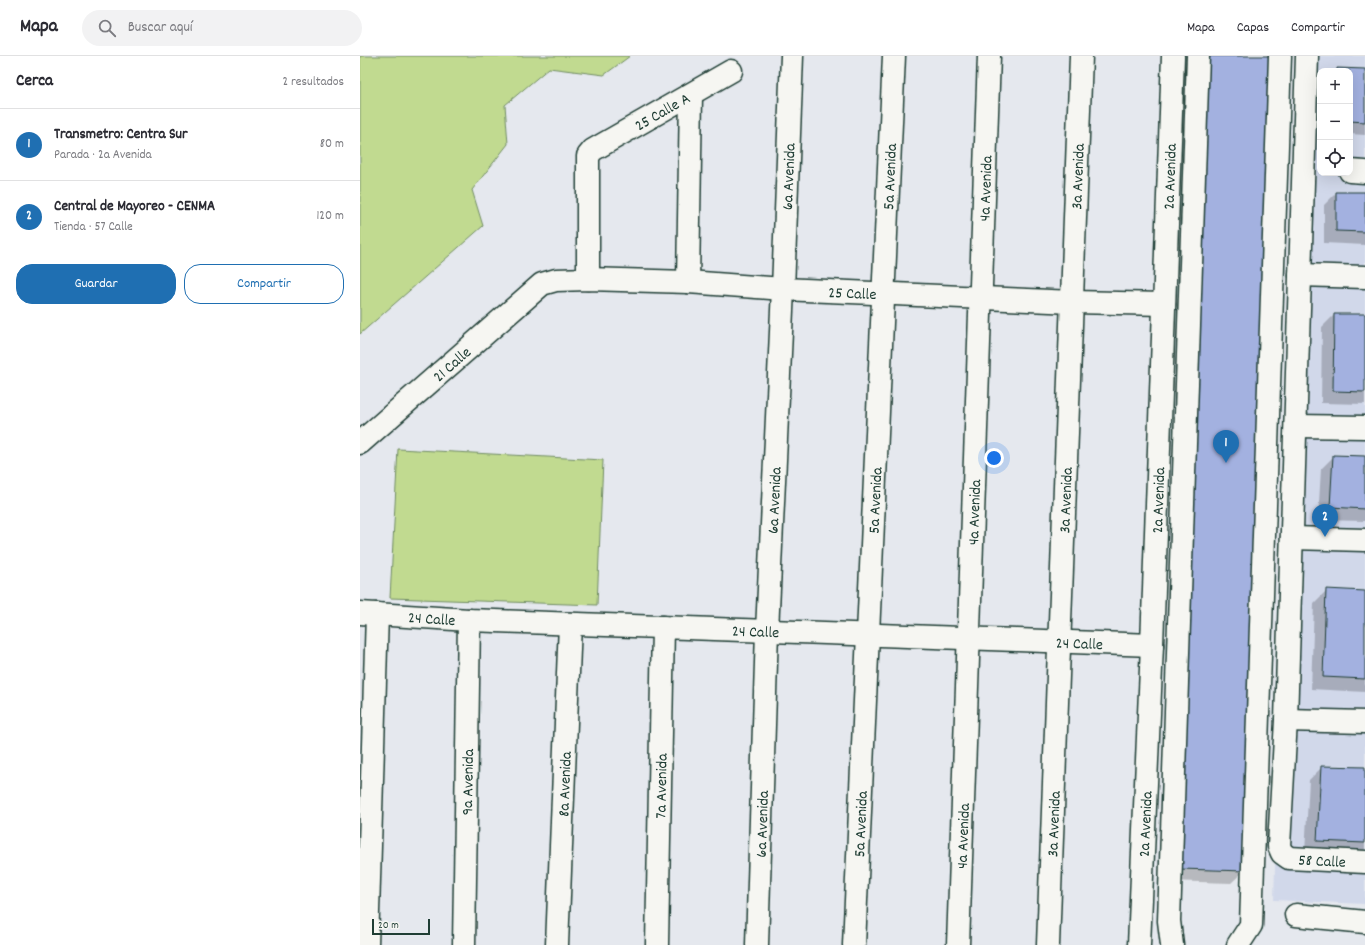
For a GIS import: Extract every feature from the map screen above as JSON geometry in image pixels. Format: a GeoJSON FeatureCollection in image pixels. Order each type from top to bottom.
{"type":"FeatureCollection","features":[{"type":"Feature","properties":{"kind":"street","name":"6a Avenida"},"geometry":{"type":"LineString","coordinates":[[757,945],[767,631],[792,56]]}},
{"type":"Feature","properties":{"kind":"street","name":"5a Avenida"},"geometry":{"type":"LineString","coordinates":[[854,945],[894,56]]}},
{"type":"Feature","properties":{"kind":"street","name":"4a Avenida"},"geometry":{"type":"LineString","coordinates":[[958,945],[988,56]]}},
{"type":"Feature","properties":{"kind":"street","name":"3a Avenida"},"geometry":{"type":"LineString","coordinates":[[1048,945],[1081,56]]}},
{"type":"Feature","properties":{"kind":"street","name":"2a Avenida"},"geometry":{"type":"LineString","coordinates":[[1139,945],[1152,645],[1173,56]]}},
{"type":"Feature","properties":{"kind":"street"},"geometry":{"type":"LineString","coordinates":[[1172,945],[1169,921],[1198,56]]}},
{"type":"Feature","properties":{"kind":"street"},"geometry":{"type":"LineString","coordinates":[[1238,945],[1254,935],[1280,56]]}},
{"type":"Feature","properties":{"kind":"street"},"geometry":{"type":"LineString","coordinates":[[1307,56],[1312,169],[1300,275],[1286,720],[1365,722]]}},
{"type":"Feature","properties":{"kind":"street","name":"25 Calle A"},"geometry":{"type":"LineString","coordinates":[[588,279],[588,156],[593,150],[691,95],[730,71]]}},
{"type":"Feature","properties":{"kind":"street"},"geometry":{"type":"LineString","coordinates":[[688,282],[691,95]]}},
{"type":"Feature","properties":{"kind":"street"},"geometry":{"type":"LineString","coordinates":[[1353,172],[1365,172]]}},
{"type":"Feature","properties":{"kind":"street"},"geometry":{"type":"LineString","coordinates":[[1300,275],[1365,277]]}},
{"type":"Feature","properties":{"kind":"street","name":"25 Calle"},"geometry":{"type":"LineString","coordinates":[[542,284],[556,280],[588,279],[688,282],[783,289],[1072,302],[1164,304]]}},
{"type":"Feature","properties":{"kind":"street","name":"21 Calle"},"geometry":{"type":"LineString","coordinates":[[360,443],[542,284]]}},
{"type":"Feature","properties":{"kind":"street"},"geometry":{"type":"LineString","coordinates":[[1296,426],[1365,427]]}},
{"type":"Feature","properties":{"kind":"street"},"geometry":{"type":"LineString","coordinates":[[1292,538],[1365,540]]}},
{"type":"Feature","properties":{"kind":"street"},"geometry":{"type":"LineString","coordinates":[[367,945],[369,613]]}},
{"type":"Feature","properties":{"kind":"street","name":"24 Calle"},"geometry":{"type":"LineString","coordinates":[[369,613],[469,620],[1152,645]]}},
{"type":"Feature","properties":{"kind":"street","name":"9a Avenida"},"geometry":{"type":"LineString","coordinates":[[464,945],[469,620]]}},
{"type":"Feature","properties":{"kind":"street","name":"8a Avenida"},"geometry":{"type":"LineString","coordinates":[[557,945],[570,624]]}},
{"type":"Feature","properties":{"kind":"street","name":"7a Avenida"},"geometry":{"type":"LineString","coordinates":[[658,945],[663,627]]}},
{"type":"Feature","properties":{"kind":"street","name":"58 Calle"},"geometry":{"type":"LineString","coordinates":[[1286,720],[1279,846],[1282,853],[1289,858],[1365,862]]}},
{"type":"Feature","properties":{"kind":"street"},"geometry":{"type":"LineString","coordinates":[[1296,915],[1365,922]]}},
{"type":"Feature","properties":{"kind":"shaded area"},"geometry":{"type":"Polygon","coordinates":[[[1299,56],[1365,56],[1365,904],[1274,900],[1299,56]]]}},
{"type":"Feature","properties":{"kind":"green space"},"geometry":{"type":"Polygon","coordinates":[[[360,56],[630,56],[604,75],[549,68],[505,105],[508,144],[472,190],[483,226],[360,334],[360,56]]]}},
{"type":"Feature","properties":{"kind":"green space"},"geometry":{"type":"Polygon","coordinates":[[[398,449],[603,460],[597,605],[390,598],[398,449]]]}},
{"type":"Feature","properties":{"kind":"building"},"geometry":{"type":"Polygon","coordinates":[[[1207,56],[1272,56],[1245,871],[1180,869],[1207,56]]]}},
{"type":"Feature","properties":{"kind":"building"},"geometry":{"type":"Polygon","coordinates":[[[1353,69],[1365,69],[1365,122],[1353,121],[1353,69]]]}},
{"type":"Feature","properties":{"kind":"building"},"geometry":{"type":"Polygon","coordinates":[[[1336,192],[1365,192],[1365,232],[1336,231],[1336,192]]]}},
{"type":"Feature","properties":{"kind":"building"},"geometry":{"type":"Polygon","coordinates":[[[1334,314],[1365,314],[1365,392],[1333,391],[1334,314]]]}},
{"type":"Feature","properties":{"kind":"building"},"geometry":{"type":"Polygon","coordinates":[[[1333,455],[1365,456],[1365,509],[1330,507],[1333,455]]]}},
{"type":"Feature","properties":{"kind":"building"},"geometry":{"type":"Polygon","coordinates":[[[1326,589],[1365,591],[1365,679],[1323,677],[1326,589]]]}},
{"type":"Feature","properties":{"kind":"building"},"geometry":{"type":"Polygon","coordinates":[[[1321,766],[1365,767],[1365,843],[1317,841],[1321,766]]]}},
{"type":"Feature","properties":{"kind":"place","name":"Transmetro: Centra Sur"},"geometry":{"type":"Point","coordinates":[1226,463]}},
{"type":"Feature","properties":{"kind":"place","name":"Central de Mayoreo - CENMA"},"geometry":{"type":"Point","coordinates":[1325,537]}}]}
